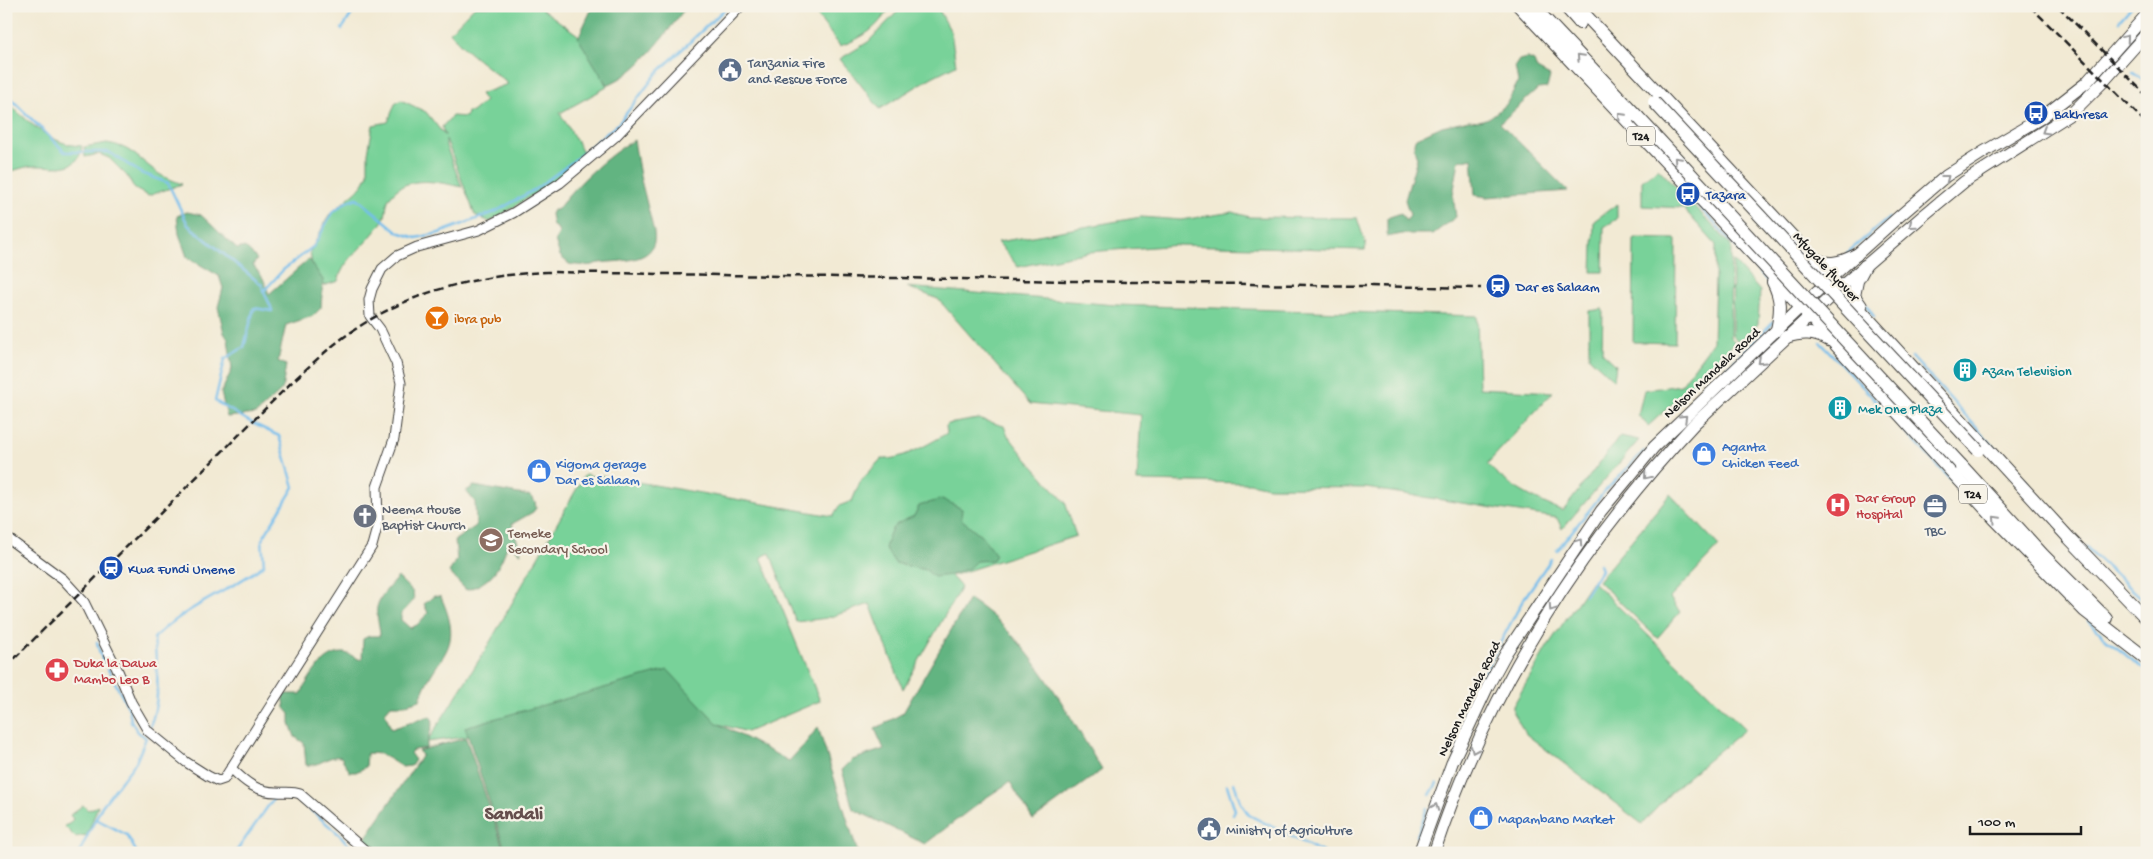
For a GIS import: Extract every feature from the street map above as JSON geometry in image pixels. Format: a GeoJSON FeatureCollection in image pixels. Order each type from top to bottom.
{"type":"FeatureCollection","features":[{"type":"Feature","properties":{"kind":"highway","name":"T24"},"geometry":{"type":"LineString","coordinates":[[1520,6],[1763,265],[1994,518],[2085,611],[2147,659]]}},
{"type":"Feature","properties":{"kind":"highway"},"geometry":{"type":"LineString","coordinates":[[1533,6],[1961,466],[2092,604],[2147,655]]}},
{"type":"Feature","properties":{"kind":"highway","name":"Mfugale flyover"},"geometry":{"type":"LineString","coordinates":[[1565,6],[2096,577],[2147,624]]}},
{"type":"Feature","properties":{"kind":"highway"},"geometry":{"type":"LineString","coordinates":[[1577,6],[1831,278],[2069,538],[2147,619]]}},
{"type":"Feature","properties":{"kind":"highway"},"geometry":{"type":"LineString","coordinates":[[1803,249],[1818,261],[1826,263],[1843,261],[1856,255]]}},
{"type":"Feature","properties":{"kind":"highway"},"geometry":{"type":"LineString","coordinates":[[1763,265],[1780,298],[1782,334],[1811,333],[1834,342]]}},
{"type":"Feature","properties":{"kind":"highway"},"geometry":{"type":"LineString","coordinates":[[1865,266],[1857,281],[1854,296],[1879,330]]}},
{"type":"Feature","properties":{"kind":"main road","name":"Nelson Mandela Road"},"geometry":{"type":"LineString","coordinates":[[1434,853],[1466,768],[1486,722],[1516,663],[1612,518],[1664,456],[1782,334],[1801,307],[1856,255],[1946,176],[1985,150],[2041,118],[2066,100],[2101,68],[2147,14]]}},
{"type":"Feature","properties":{"kind":"main road","name":"Nelson Mandela Road"},"geometry":{"type":"LineString","coordinates":[[1419,853],[1452,763],[1473,716],[1522,626],[1601,511],[1654,447],[1782,334],[1810,316],[1865,266],[1964,182],[2072,113],[2147,33]]}},
{"type":"Feature","properties":{"kind":"street"},"geometry":{"type":"LineString","coordinates":[[6,537],[63,579],[84,602],[131,702],[148,731],[186,762],[214,779],[224,779],[372,546],[378,524],[377,487],[394,439],[401,383],[398,369],[380,329],[370,316],[369,300],[382,269],[397,256],[417,247],[465,235],[488,226],[513,213],[560,183],[616,136],[742,6]]}},
{"type":"Feature","properties":{"kind":"street"},"geometry":{"type":"LineString","coordinates":[[232,769],[247,784],[275,792],[289,791],[300,794],[368,853]]}},
{"type":"Feature","properties":{"kind":"green space"},"geometry":{"type":"Polygon","coordinates":[[[475,6],[538,6],[578,35],[590,52],[607,87],[560,113],[586,157],[544,188],[490,222],[475,215],[446,139],[446,146],[462,187],[443,183],[413,182],[397,190],[389,199],[385,216],[381,223],[344,267],[338,281],[320,287],[314,277],[310,252],[329,215],[362,186],[368,174],[368,153],[373,125],[388,122],[395,104],[401,100],[426,112],[445,136],[442,127],[452,116],[466,117],[467,112],[472,112],[485,101],[480,94],[508,84],[470,53],[450,32],[475,6]]]}},
{"type":"Feature","properties":{"kind":"green space"},"geometry":{"type":"Polygon","coordinates":[[[593,6],[687,6],[642,61],[620,79],[607,85],[578,38],[593,6]]]}},
{"type":"Feature","properties":{"kind":"green space"},"geometry":{"type":"Polygon","coordinates":[[[810,6],[891,6],[880,21],[869,31],[840,46],[810,6]]]}},
{"type":"Feature","properties":{"kind":"green space"},"geometry":{"type":"Polygon","coordinates":[[[903,6],[937,6],[951,32],[956,65],[932,77],[880,109],[840,59],[868,42],[903,6]]]}},
{"type":"Feature","properties":{"kind":"green space"},"geometry":{"type":"Polygon","coordinates":[[[1527,58],[1534,61],[1537,69],[1550,76],[1547,88],[1538,89],[1500,123],[1568,191],[1487,197],[1475,195],[1472,158],[1459,161],[1453,195],[1456,217],[1433,234],[1402,234],[1387,237],[1387,218],[1401,213],[1406,221],[1410,215],[1405,200],[1417,158],[1414,145],[1416,138],[1442,126],[1489,118],[1506,105],[1518,82],[1515,66],[1519,60],[1527,58]]]}},
{"type":"Feature","properties":{"kind":"green space"},"geometry":{"type":"Polygon","coordinates":[[[6,102],[50,137],[70,145],[82,146],[80,155],[70,165],[56,167],[31,166],[6,172],[6,102]]]}},
{"type":"Feature","properties":{"kind":"green space"},"geometry":{"type":"Polygon","coordinates":[[[634,140],[640,176],[654,232],[654,242],[650,250],[644,255],[627,260],[590,265],[569,264],[560,256],[555,240],[559,233],[557,228],[553,226],[551,214],[553,210],[557,210],[582,181],[602,163],[634,140]]]}},
{"type":"Feature","properties":{"kind":"green space"},"geometry":{"type":"Polygon","coordinates":[[[107,143],[127,149],[160,175],[182,184],[148,196],[135,189],[127,176],[109,158],[99,154],[85,157],[84,147],[107,143]]]}},
{"type":"Feature","properties":{"kind":"green space"},"geometry":{"type":"Polygon","coordinates":[[[1658,168],[1731,245],[1730,337],[1735,342],[1692,386],[1648,426],[1638,415],[1644,390],[1681,385],[1713,342],[1716,245],[1683,208],[1642,206],[1642,181],[1658,168]]]}},
{"type":"Feature","properties":{"kind":"green space"},"geometry":{"type":"Polygon","coordinates":[[[1617,204],[1617,219],[1604,227],[1603,272],[1592,272],[1594,221],[1617,204]]]}},
{"type":"Feature","properties":{"kind":"green space"},"geometry":{"type":"Polygon","coordinates":[[[187,212],[201,215],[237,249],[245,247],[257,259],[253,265],[263,278],[269,294],[309,259],[323,280],[321,308],[313,316],[286,325],[278,361],[286,365],[282,390],[256,414],[227,417],[221,393],[232,369],[228,339],[224,333],[218,307],[223,288],[219,276],[187,257],[179,234],[177,216],[187,212]]]}},
{"type":"Feature","properties":{"kind":"green space"},"geometry":{"type":"Polygon","coordinates":[[[1233,212],[1249,217],[1357,218],[1366,245],[1365,250],[1179,245],[1088,252],[1018,267],[998,242],[1141,217],[1181,220],[1233,212]]]}},
{"type":"Feature","properties":{"kind":"green space"},"geometry":{"type":"Polygon","coordinates":[[[1634,238],[1676,239],[1675,343],[1633,342],[1634,238]]]}},
{"type":"Feature","properties":{"kind":"green space"},"geometry":{"type":"Polygon","coordinates":[[[1733,260],[1760,291],[1758,324],[1739,342],[1732,335],[1733,260]]]}},
{"type":"Feature","properties":{"kind":"green space"},"geometry":{"type":"Polygon","coordinates":[[[907,287],[1115,305],[1477,316],[1479,388],[1553,392],[1487,464],[1512,486],[1563,511],[1620,436],[1639,440],[1562,529],[1557,518],[1366,488],[1269,487],[1250,483],[1137,481],[1141,415],[1030,404],[938,299],[907,287]]]}},
{"type":"Feature","properties":{"kind":"green space"},"geometry":{"type":"Polygon","coordinates":[[[1603,309],[1602,352],[1616,365],[1614,380],[1589,357],[1589,311],[1603,309]]]}},
{"type":"Feature","properties":{"kind":"green space"},"geometry":{"type":"Polygon","coordinates":[[[978,419],[1004,426],[1007,434],[1025,457],[1065,502],[1076,536],[951,576],[961,587],[903,689],[870,604],[827,618],[796,622],[770,553],[761,557],[820,701],[747,732],[690,716],[687,708],[427,742],[486,649],[585,474],[833,516],[839,506],[852,501],[860,482],[881,459],[897,457],[924,446],[947,433],[946,426],[948,424],[978,419]]]}},
{"type":"Feature","properties":{"kind":"green space"},"geometry":{"type":"Polygon","coordinates":[[[474,486],[530,496],[535,501],[536,508],[533,512],[512,524],[521,553],[508,544],[498,567],[488,579],[466,590],[449,572],[457,560],[455,540],[476,526],[475,502],[466,491],[474,486]]]}},
{"type":"Feature","properties":{"kind":"green space"},"geometry":{"type":"Polygon","coordinates":[[[1670,494],[1719,546],[1670,598],[1680,612],[1657,638],[1598,581],[1670,494]]]}},
{"type":"Feature","properties":{"kind":"green space"},"geometry":{"type":"Polygon","coordinates":[[[942,499],[962,509],[961,519],[981,535],[996,555],[993,560],[976,561],[969,568],[950,575],[934,577],[926,570],[895,563],[885,548],[891,530],[897,524],[914,516],[919,506],[942,499]]]}},
{"type":"Feature","properties":{"kind":"green space"},"geometry":{"type":"Polygon","coordinates":[[[398,577],[413,592],[414,600],[401,614],[401,620],[410,628],[417,625],[428,613],[424,604],[434,596],[441,597],[451,631],[446,652],[426,684],[420,700],[403,705],[391,705],[385,712],[391,729],[430,716],[433,721],[426,748],[413,750],[410,753],[415,760],[411,766],[402,767],[381,754],[367,753],[366,767],[356,772],[350,772],[341,757],[332,757],[316,764],[306,765],[304,743],[295,737],[290,723],[290,714],[285,708],[283,694],[301,694],[313,673],[331,656],[345,653],[362,660],[363,639],[369,636],[380,636],[377,610],[380,599],[398,577]]]}},
{"type":"Feature","properties":{"kind":"green space"},"geometry":{"type":"Polygon","coordinates":[[[1592,581],[1745,729],[1676,787],[1642,824],[1526,734],[1513,713],[1513,706],[1547,647],[1592,581]]]}},
{"type":"Feature","properties":{"kind":"green space"},"geometry":{"type":"Polygon","coordinates":[[[969,599],[991,615],[1028,654],[1060,700],[1102,770],[1033,820],[1010,782],[984,799],[925,844],[853,809],[842,770],[852,760],[884,749],[875,729],[903,713],[969,599]]]}},
{"type":"Feature","properties":{"kind":"green space"},"geometry":{"type":"Polygon","coordinates":[[[668,670],[717,723],[789,761],[818,727],[858,853],[506,853],[465,727],[668,670]]]}},
{"type":"Feature","properties":{"kind":"green space"},"geometry":{"type":"Polygon","coordinates":[[[466,738],[505,853],[376,853],[364,840],[422,755],[418,751],[466,738]]]}},
{"type":"Feature","properties":{"kind":"green space"},"geometry":{"type":"Polygon","coordinates":[[[83,805],[88,810],[98,806],[87,835],[75,837],[64,826],[73,819],[70,815],[83,805]]]}},
{"type":"Feature","properties":{"kind":"waterway"},"geometry":{"type":"LineString","coordinates":[[342,29],[357,6]]}},
{"type":"Feature","properties":{"kind":"waterway"},"geometry":{"type":"LineString","coordinates":[[263,292],[283,270],[314,246],[332,213],[346,202],[357,198],[398,232],[416,238],[439,233],[495,212],[537,188],[619,123],[657,73],[728,6]]}},
{"type":"Feature","properties":{"kind":"waterway"},"geometry":{"type":"LineString","coordinates":[[2119,21],[2132,6]]}},
{"type":"Feature","properties":{"kind":"waterway"},"geometry":{"type":"LineString","coordinates":[[2133,73],[2147,83]]}},
{"type":"Feature","properties":{"kind":"waterway"},"geometry":{"type":"LineString","coordinates":[[6,94],[65,152],[109,152],[141,173],[168,183],[188,225],[262,285],[272,311],[254,308],[244,347],[225,359],[215,401],[252,423],[279,436],[294,487],[262,540],[264,565],[179,617],[154,638],[158,684],[156,706],[149,728]]}},
{"type":"Feature","properties":{"kind":"waterway"},"geometry":{"type":"LineString","coordinates":[[1687,193],[1769,283]]}},
{"type":"Feature","properties":{"kind":"waterway"},"geometry":{"type":"LineString","coordinates":[[1847,253],[1889,218]]}},
{"type":"Feature","properties":{"kind":"waterway"},"geometry":{"type":"LineString","coordinates":[[1866,305],[1874,317]]}},
{"type":"Feature","properties":{"kind":"waterway"},"geometry":{"type":"LineString","coordinates":[[1698,398],[1773,322]]}},
{"type":"Feature","properties":{"kind":"waterway"},"geometry":{"type":"LineString","coordinates":[[1820,342],[1956,485]]}},
{"type":"Feature","properties":{"kind":"waterway"},"geometry":{"type":"LineString","coordinates":[[1912,357],[2028,484]]}},
{"type":"Feature","properties":{"kind":"waterway"},"geometry":{"type":"LineString","coordinates":[[1557,550],[1604,492],[1644,451]]}},
{"type":"Feature","properties":{"kind":"waterway"},"geometry":{"type":"LineString","coordinates":[[2086,547],[2147,603]]}},
{"type":"Feature","properties":{"kind":"waterway"},"geometry":{"type":"LineString","coordinates":[[1482,677],[1523,600],[1551,559]]}},
{"type":"Feature","properties":{"kind":"waterway"},"geometry":{"type":"LineString","coordinates":[[1585,595],[1601,570],[1599,565]]}},
{"type":"Feature","properties":{"kind":"waterway"},"geometry":{"type":"LineString","coordinates":[[2088,620],[2106,639],[2147,672]]}},
{"type":"Feature","properties":{"kind":"waterway"},"geometry":{"type":"LineString","coordinates":[[79,853],[102,806],[136,762],[146,738],[138,732],[131,721],[129,709],[100,654],[97,642]]}},
{"type":"Feature","properties":{"kind":"waterway"},"geometry":{"type":"LineString","coordinates":[[1458,732],[1477,687]]}},
{"type":"Feature","properties":{"kind":"waterway"},"geometry":{"type":"LineString","coordinates":[[1234,783],[1241,803],[1249,815],[1324,853]]}},
{"type":"Feature","properties":{"kind":"waterway"},"geometry":{"type":"LineString","coordinates":[[1430,795],[1437,783]]}},
{"type":"Feature","properties":{"kind":"waterway"},"geometry":{"type":"LineString","coordinates":[[1227,785],[1235,810],[1233,814]]}},
{"type":"Feature","properties":{"kind":"waterway"},"geometry":{"type":"LineString","coordinates":[[235,853],[276,795]]}},
{"type":"Feature","properties":{"kind":"waterway"},"geometry":{"type":"LineString","coordinates":[[305,805],[341,836],[355,853]]}},
{"type":"Feature","properties":{"kind":"waterway"},"geometry":{"type":"LineString","coordinates":[[1417,836],[1427,808]]}},
{"type":"Feature","properties":{"kind":"waterway"},"geometry":{"type":"LineString","coordinates":[[96,819],[127,835],[137,853]]}},
{"type":"Feature","properties":{"kind":"waterway"},"geometry":{"type":"LineString","coordinates":[[1412,853],[1414,848]]}},
{"type":"Feature","properties":{"kind":"railway"},"geometry":{"type":"LineString","coordinates":[[2030,6],[2147,124]]}},
{"type":"Feature","properties":{"kind":"railway"},"geometry":{"type":"LineString","coordinates":[[2058,6],[2147,96]]}},
{"type":"Feature","properties":{"kind":"railway"},"geometry":{"type":"LineString","coordinates":[[6,667],[292,382],[332,346],[393,307],[442,288],[494,277],[547,272],[1481,288]]}},
{"type":"Feature","properties":{"kind":"place","name":"Tanzania Fire and Rescue Force"},"geometry":{"type":"Point","coordinates":[730,70]}},
{"type":"Feature","properties":{"kind":"place","name":"Bakhresa"},"geometry":{"type":"Point","coordinates":[2036,113]}},
{"type":"Feature","properties":{"kind":"place","name":"Tazara"},"geometry":{"type":"Point","coordinates":[1688,194]}},
{"type":"Feature","properties":{"kind":"place","name":"Dar es Salaam"},"geometry":{"type":"Point","coordinates":[1498,286]}},
{"type":"Feature","properties":{"kind":"place","name":"ibra pub"},"geometry":{"type":"Point","coordinates":[437,318]}},
{"type":"Feature","properties":{"kind":"place","name":"Azam Television"},"geometry":{"type":"Point","coordinates":[1965,370]}},
{"type":"Feature","properties":{"kind":"place","name":"Mek One Plaza"},"geometry":{"type":"Point","coordinates":[1840,408]}},
{"type":"Feature","properties":{"kind":"place","name":"Aganta Chicken Feed"},"geometry":{"type":"Point","coordinates":[1704,454]}},
{"type":"Feature","properties":{"kind":"place","name":"Kigoma gerage Dar es Salaam"},"geometry":{"type":"Point","coordinates":[539,471]}},
{"type":"Feature","properties":{"kind":"place","name":"Dar Group Hospital"},"geometry":{"type":"Point","coordinates":[1838,505]}},
{"type":"Feature","properties":{"kind":"place","name":"TBC"},"geometry":{"type":"Point","coordinates":[1935,506]}},
{"type":"Feature","properties":{"kind":"place","name":"Neema House Baptist Church"},"geometry":{"type":"Point","coordinates":[365,516]}},
{"type":"Feature","properties":{"kind":"place","name":"Temeke Secondary School"},"geometry":{"type":"Point","coordinates":[491,540]}},
{"type":"Feature","properties":{"kind":"place","name":"Kwa Fundi Umeme"},"geometry":{"type":"Point","coordinates":[111,568]}},
{"type":"Feature","properties":{"kind":"place","name":"Duka la Dawa Mambo Leo B"},"geometry":{"type":"Point","coordinates":[57,670]}},
{"type":"Feature","properties":{"kind":"place","name":"Mapambano Market"},"geometry":{"type":"Point","coordinates":[1481,818]}},
{"type":"Feature","properties":{"kind":"place","name":"Ministry of Agriculture"},"geometry":{"type":"Point","coordinates":[1209,829]}},
{"type":"Feature","properties":{"kind":"district","name":"Sandali"},"geometry":{"type":"Point","coordinates":[514,812]}}]}
